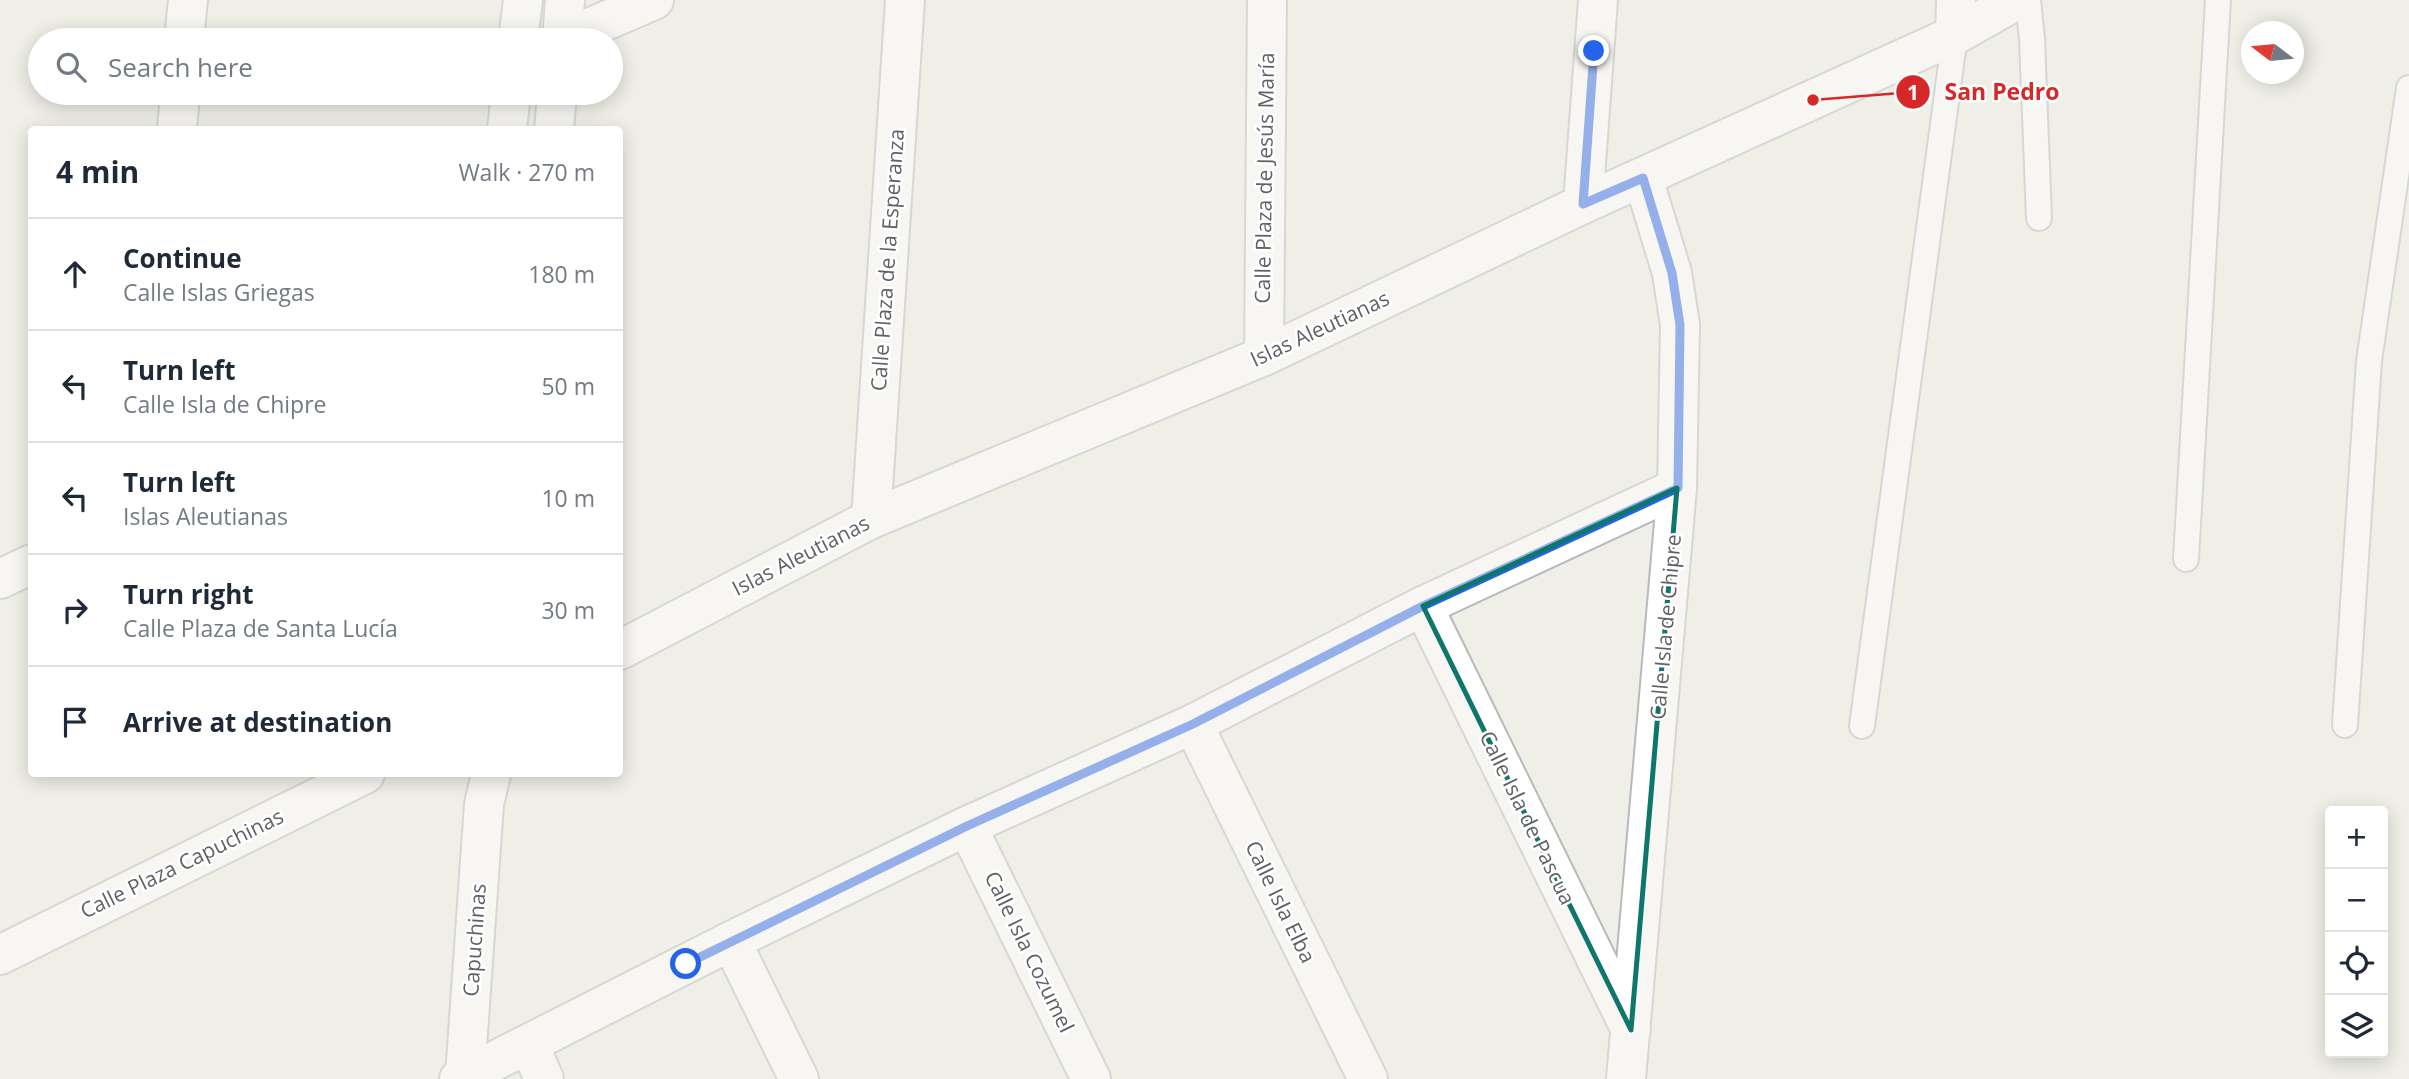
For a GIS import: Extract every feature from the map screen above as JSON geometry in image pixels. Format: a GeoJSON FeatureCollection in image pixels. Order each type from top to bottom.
{"type":"FeatureCollection","features":[{"type":"Feature","properties":{"kind":"street"},"geometry":{"type":"LineString","coordinates":[[185,28],[188,0]]}},
{"type":"Feature","properties":{"kind":"street"},"geometry":{"type":"LineString","coordinates":[[520,28],[523,0]]}},
{"type":"Feature","properties":{"kind":"street"},"geometry":{"type":"LineString","coordinates":[[563,28],[565,0]]}},
{"type":"Feature","properties":{"kind":"street","name":"Calle Plaza de la Esperanza"},"geometry":{"type":"LineString","coordinates":[[871,519],[905,0]]}},
{"type":"Feature","properties":{"kind":"street","name":"Calle Plaza de Jesús María"},"geometry":{"type":"LineString","coordinates":[[1264,356],[1267,0]]}},
{"type":"Feature","properties":{"kind":"street"},"geometry":{"type":"LineString","coordinates":[[1583,204],[1598,0]]}},
{"type":"Feature","properties":{"kind":"street","name":"Islas Aleutianas"},"geometry":{"type":"LineString","coordinates":[[623,648],[871,519],[1264,356],[1643,178],[1955,17],[2017,0]]}},
{"type":"Feature","properties":{"kind":"street"},"geometry":{"type":"LineString","coordinates":[[588,28],[642,3]]}},
{"type":"Feature","properties":{"kind":"street"},"geometry":{"type":"LineString","coordinates":[[177,126],[179,105]]}},
{"type":"Feature","properties":{"kind":"street"},"geometry":{"type":"LineString","coordinates":[[507,126],[510,105]]}},
{"type":"Feature","properties":{"kind":"street"},"geometry":{"type":"LineString","coordinates":[[554,126],[556,105]]}},
{"type":"Feature","properties":{"kind":"street","name":"Calle Isla de Chipre"},"geometry":{"type":"LineString","coordinates":[[1626,1079],[1678,488],[1680,325],[1672,273],[1643,178]]}},
{"type":"Feature","properties":{"kind":"street"},"geometry":{"type":"LineString","coordinates":[[462,1077],[536,1062],[731,941],[967,826],[1193,724],[1423,606],[1678,488]]}},
{"type":"Feature","properties":{"kind":"street"},"geometry":{"type":"LineString","coordinates":[[0,579],[28,566]]}},
{"type":"Feature","properties":{"kind":"street","name":"Calle Isla de Pascua"},"geometry":{"type":"LineString","coordinates":[[1423,606],[1631,1030]]}},
{"type":"Feature","properties":{"kind":"street","name":"Calle Isla Elba"},"geometry":{"type":"LineString","coordinates":[[1193,724],[1368,1079]]}},
{"type":"Feature","properties":{"kind":"street","name":"Calle Plaza Capuchinas"},"geometry":{"type":"LineString","coordinates":[[0,955],[359,777]]}},
{"type":"Feature","properties":{"kind":"street","name":"Capuchinas"},"geometry":{"type":"LineString","coordinates":[[462,1077],[483,784]]}},
{"type":"Feature","properties":{"kind":"street","name":"Calle Isla Cozumel"},"geometry":{"type":"LineString","coordinates":[[967,826],[1091,1079]]}},
{"type":"Feature","properties":{"kind":"street"},"geometry":{"type":"LineString","coordinates":[[731,941],[799,1079]]}},
{"type":"Feature","properties":{"kind":"lane"},"geometry":{"type":"LineString","coordinates":[[2028,0],[2039,218]]}},
{"type":"Feature","properties":{"kind":"lane"},"geometry":{"type":"LineString","coordinates":[[2186,559],[2218,0]]}},
{"type":"Feature","properties":{"kind":"lane"},"geometry":{"type":"LineString","coordinates":[[1862,726],[1955,17]]}},
{"type":"Feature","properties":{"kind":"lane"},"geometry":{"type":"LineString","coordinates":[[2345,725],[2369,361],[2409,89]]}},
{"type":"Feature","properties":{"kind":"highlighted area"},"geometry":{"type":"Polygon","coordinates":[[[1677,488],[1631,1030],[1423,606],[1677,488]]]}},
{"type":"Feature","properties":{"kind":"place","name":"San Pedro"},"geometry":{"type":"Point","coordinates":[1813,100]}},
{"type":"Feature","properties":{"kind":"route"},"geometry":{"type":"LineString","coordinates":[[686,964],[967,826],[1193,724],[1423,606],[1678,488],[1680,325],[1672,273],[1643,178],[1583,204],[1594,51]]}}]}
